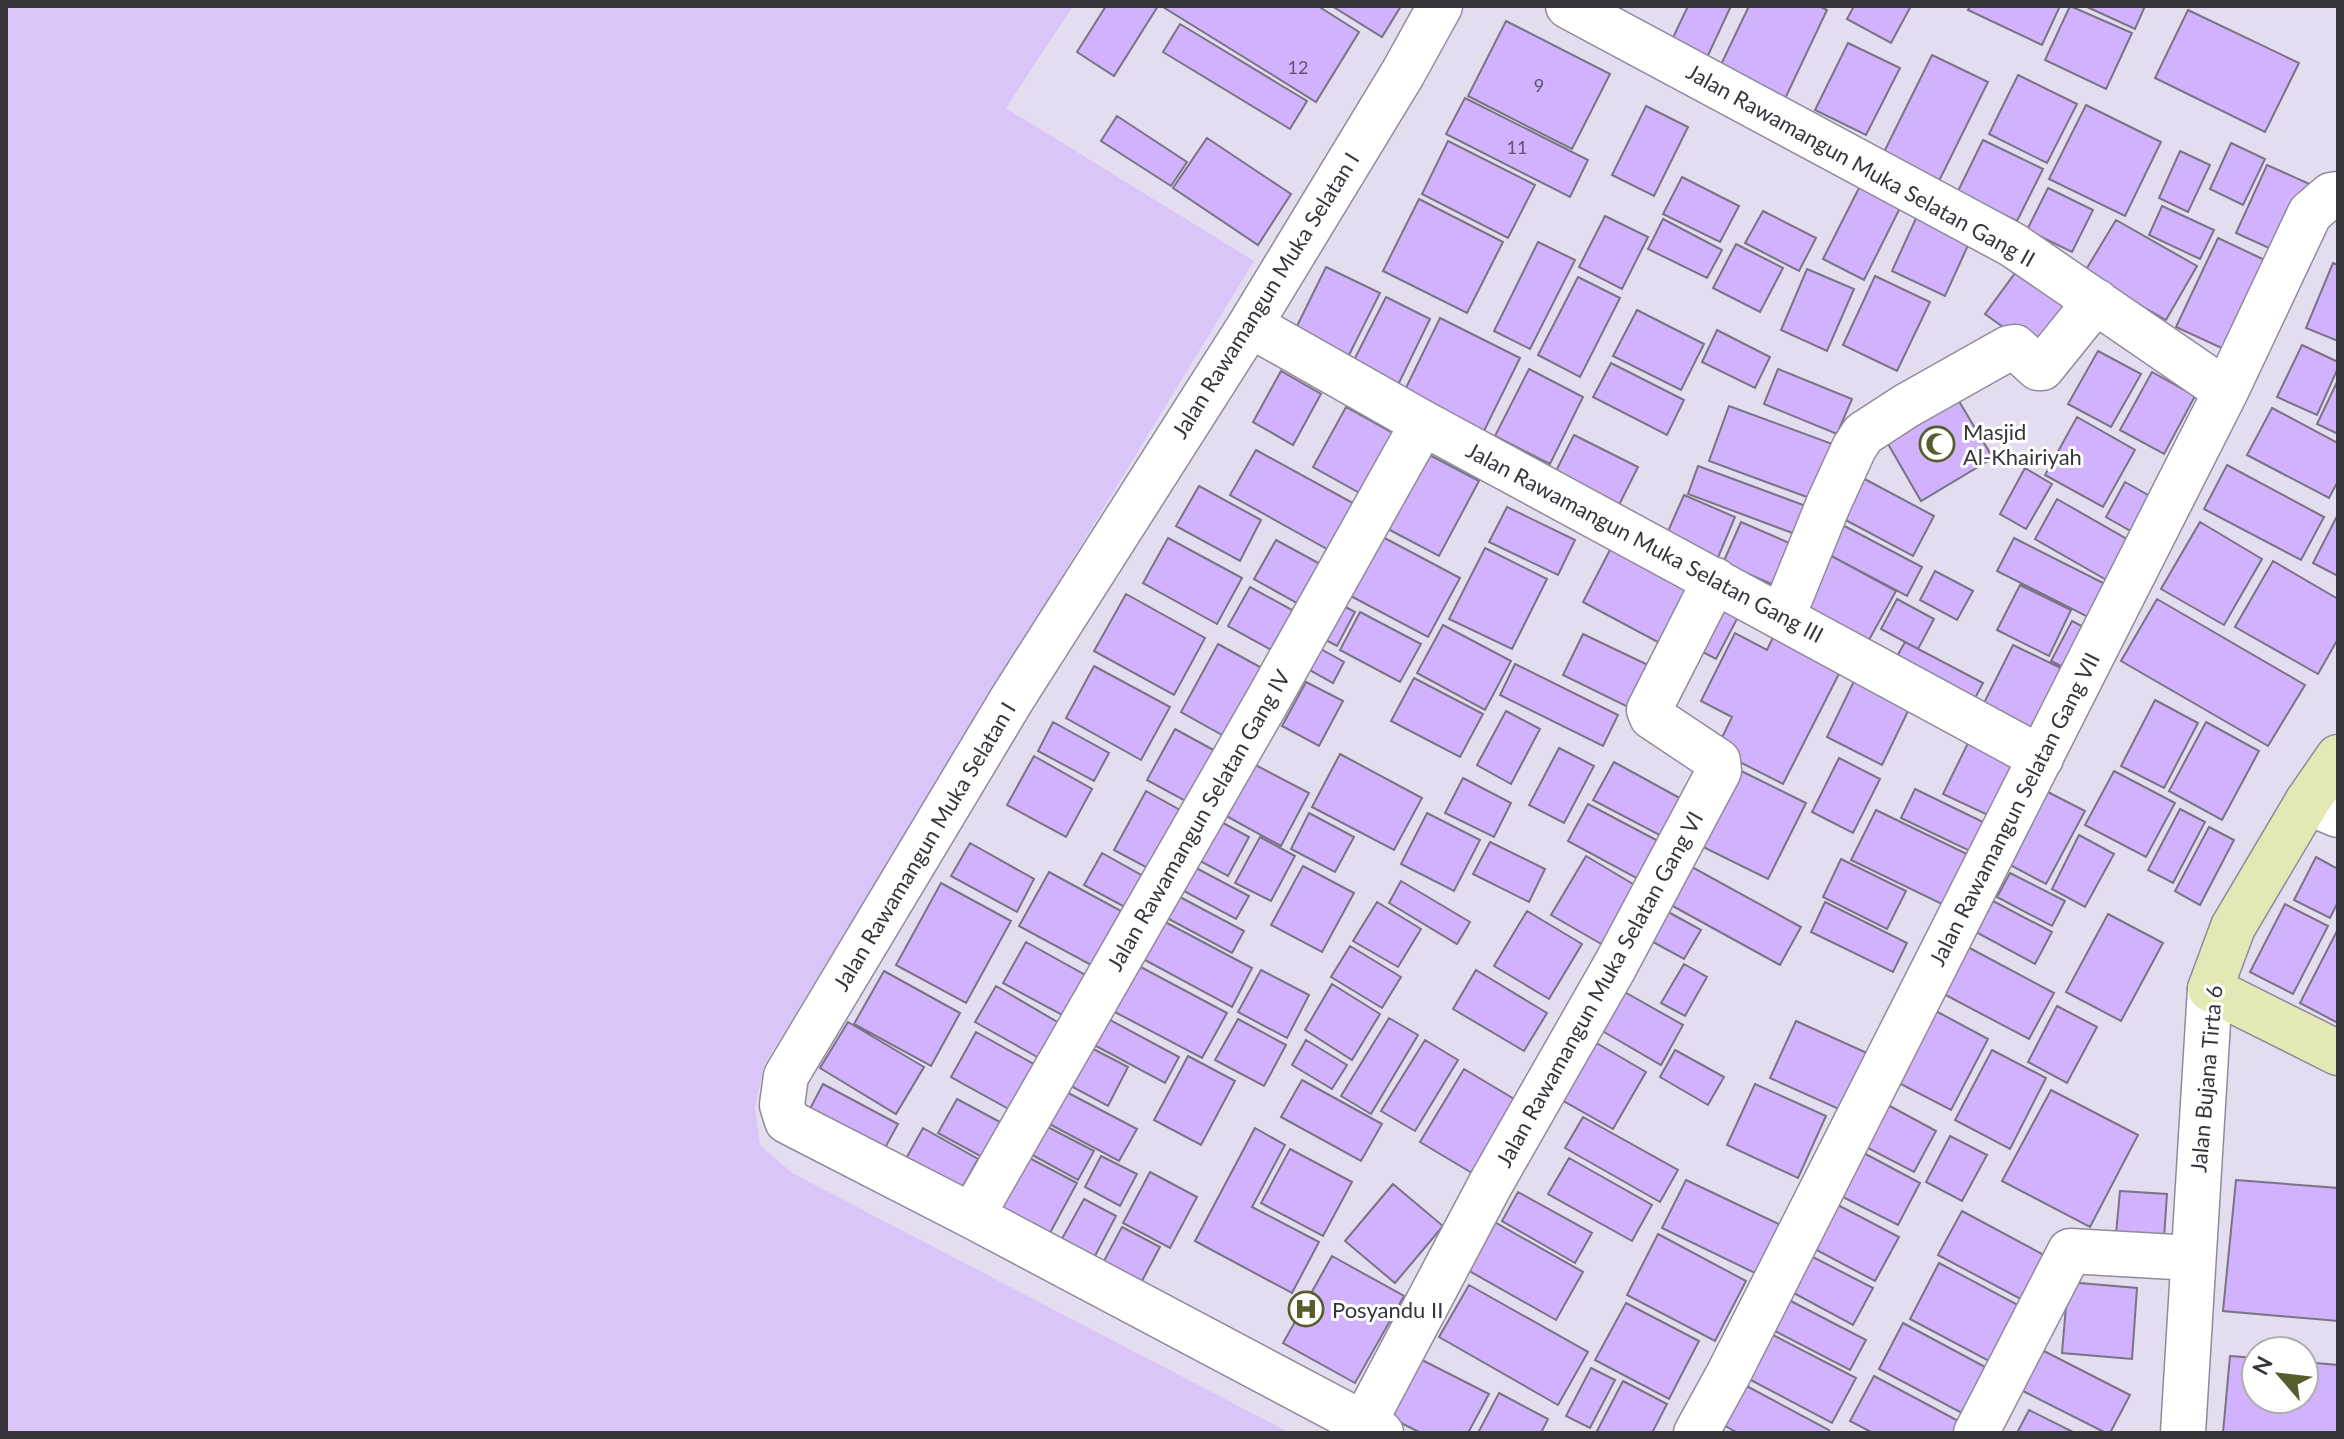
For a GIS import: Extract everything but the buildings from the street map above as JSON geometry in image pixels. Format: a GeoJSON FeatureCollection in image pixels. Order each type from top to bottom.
{"type":"FeatureCollection","features":[{"type":"Feature","properties":{"kind":"street","name":"Jalan Rawamangun Muka Selatan I"},"geometry":{"type":"LineString","coordinates":[[1372,1428],[787,1121],[782,1105],[786,1076],[1012,699],[1250,325],[1403,73],[1440,6]]}},
{"type":"Feature","properties":{"kind":"street","name":"Jalan Rawamangun Muka Selatan Gang II"},"geometry":{"type":"LineString","coordinates":[[1568,6],[2013,245],[2226,391]]}},
{"type":"Feature","properties":{"kind":"street","name":"Jalan Rawamangun Selatan Gang VII"},"geometry":{"type":"LineString","coordinates":[[1696,1433],[2226,391],[2310,213],[2331,195],[2338,194]]}},
{"type":"Feature","properties":{"kind":"street"},"geometry":{"type":"LineString","coordinates":[[1783,616],[1828,505],[1863,434],[2009,348],[2015,347],[2038,368],[2042,368],[2096,301]]}},
{"type":"Feature","properties":{"kind":"street","name":"Jalan Rawamangun Muka Selatan Gang III"},"geometry":{"type":"LineString","coordinates":[[1250,325],[1423,423],[2041,758]]}},
{"type":"Feature","properties":{"kind":"street","name":"Jalan Rawamangun Selatan Gang IV"},"geometry":{"type":"LineString","coordinates":[[972,1216],[1262,711],[1423,423]]}},
{"type":"Feature","properties":{"kind":"street","name":"Jalan Rawamangun Muka Selatan Gang VI"},"geometry":{"type":"LineString","coordinates":[[1372,1428],[1490,1185],[1615,966],[1719,771],[1718,761],[1652,717],[1649,710],[1715,580]]}},
{"type":"Feature","properties":{"kind":"street","name":"Jalan Bujana Tirta 6"},"geometry":{"type":"LineString","coordinates":[[2183,1433],[2210,989],[2233,927],[2323,808],[2338,757]]}},
{"type":"Feature","properties":{"kind":"street"},"geometry":{"type":"LineString","coordinates":[[2210,989],[2338,1053]]}},
{"type":"Feature","properties":{"kind":"street"},"geometry":{"type":"LineString","coordinates":[[1976,1433],[2070,1251],[2192,1258]]}},
{"type":"Feature","properties":{"kind":"shaded area"},"geometry":{"type":"Polygon","coordinates":[[[6,6],[1073,6],[1006,108],[1254,261],[764,1065],[755,1108],[760,1145],[792,1173],[1290,1433],[6,1433],[6,6]]]}},
{"type":"Feature","properties":{"kind":"place","name":"Masjid Al-Khairiyah"},"geometry":{"type":"Point","coordinates":[1937,444]}},
{"type":"Feature","properties":{"kind":"place","name":"Posyandu II"},"geometry":{"type":"Point","coordinates":[1306,1309]}}]}
